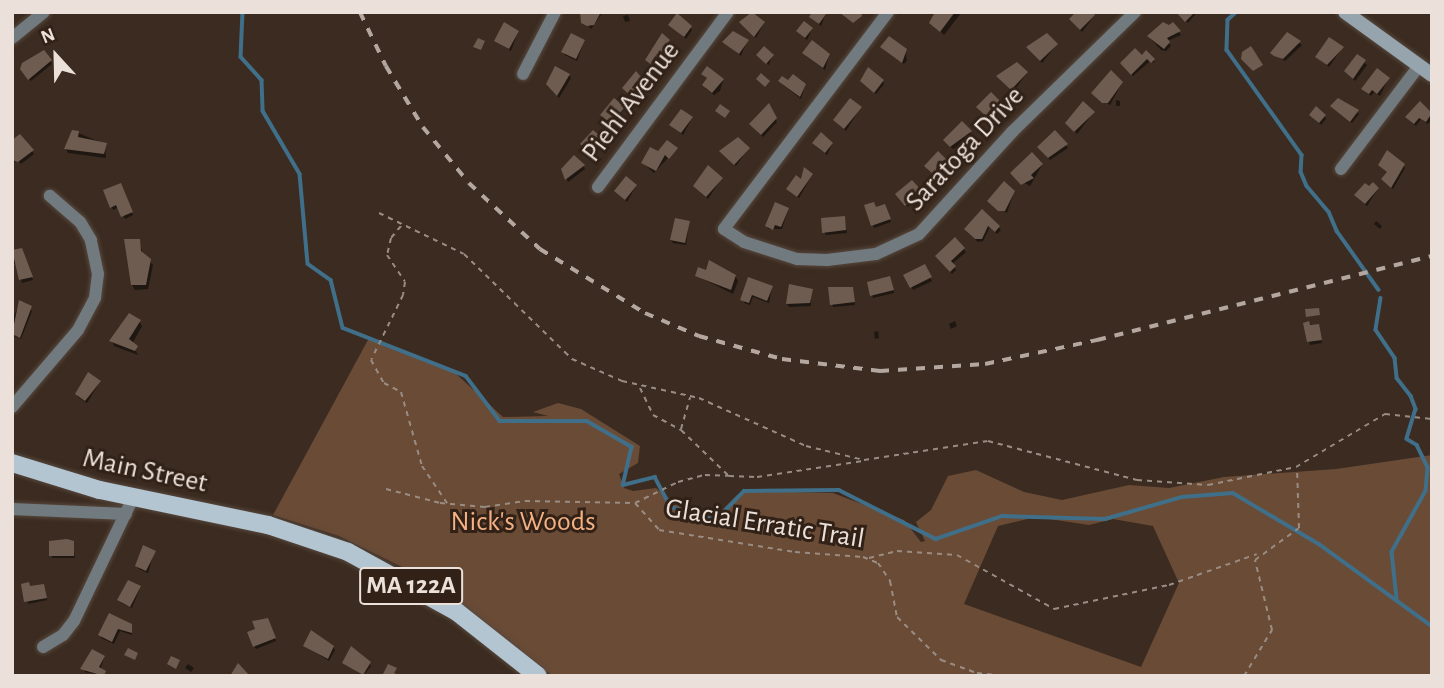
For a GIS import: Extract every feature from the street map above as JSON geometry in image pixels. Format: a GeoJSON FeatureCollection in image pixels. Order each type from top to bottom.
{"type":"FeatureCollection","features":[{"type":"Feature","properties":{"kind":"main road"},"geometry":{"type":"LineString","coordinates":[[1345,12],[1432,75]]}},
{"type":"Feature","properties":{"kind":"main road","name":"Main Street"},"geometry":{"type":"LineString","coordinates":[[12,463],[134,496],[268,525],[348,552],[457,612],[538,676]]}},
{"type":"Feature","properties":{"kind":"street"},"geometry":{"type":"LineString","coordinates":[[12,38],[44,12]]}},
{"type":"Feature","properties":{"kind":"street"},"geometry":{"type":"LineString","coordinates":[[523,74],[555,12]]}},
{"type":"Feature","properties":{"kind":"street","name":"Piehl Avenue"},"geometry":{"type":"LineString","coordinates":[[598,187],[728,12]]}},
{"type":"Feature","properties":{"kind":"street","name":"Saratoga Drive"},"geometry":{"type":"LineString","coordinates":[[888,12],[724,229],[761,251],[797,259],[854,259],[897,246],[928,226],[1012,132],[1135,12]]}},
{"type":"Feature","properties":{"kind":"street"},"geometry":{"type":"LineString","coordinates":[[1341,169],[1419,66]]}},
{"type":"Feature","properties":{"kind":"street"},"geometry":{"type":"LineString","coordinates":[[12,407],[78,330],[95,298],[98,274],[91,240],[80,222],[50,196]]}},
{"type":"Feature","properties":{"kind":"street"},"geometry":{"type":"LineString","coordinates":[[43,647],[74,621],[134,496]]}},
{"type":"Feature","properties":{"kind":"street"},"geometry":{"type":"LineString","coordinates":[[12,509],[126,514]]}},
{"type":"Feature","properties":{"kind":"path"},"geometry":{"type":"LineString","coordinates":[[379,213],[464,254],[572,359],[639,386],[691,396],[806,446],[864,460]]}},
{"type":"Feature","properties":{"kind":"path"},"geometry":{"type":"LineString","coordinates":[[401,225],[391,238],[387,255],[405,282],[403,295],[371,360],[384,383],[401,391],[422,466],[427,468],[447,504]]}},
{"type":"Feature","properties":{"kind":"path"},"geometry":{"type":"LineString","coordinates":[[639,386],[653,415],[681,430],[729,476]]}},
{"type":"Feature","properties":{"kind":"path"},"geometry":{"type":"LineString","coordinates":[[681,430],[691,396]]}},
{"type":"Feature","properties":{"kind":"path"},"geometry":{"type":"LineString","coordinates":[[386,489],[447,504],[485,507],[587,499],[635,503],[678,482],[705,475],[757,477],[988,440],[1137,480],[1231,483],[1296,467],[1378,417],[1418,415],[1432,419]]}},
{"type":"Feature","properties":{"kind":"path"},"geometry":{"type":"LineString","coordinates":[[867,558],[897,551],[957,555],[1054,609],[1168,585],[1257,554],[1300,528],[1296,467]]}},
{"type":"Feature","properties":{"kind":"path","name":"Glacial Erratic Trail"},"geometry":{"type":"LineString","coordinates":[[635,503],[659,530],[795,552],[867,558],[878,563],[890,580],[897,617],[905,628],[941,660],[977,673],[1006,676]]}},
{"type":"Feature","properties":{"kind":"path"},"geometry":{"type":"LineString","coordinates":[[1244,676],[1272,631],[1257,554]]}},
{"type":"Feature","properties":{"kind":"green space","name":"Nick's Woods"},"geometry":{"type":"Polygon","coordinates":[[[369,338],[453,371],[503,417],[548,416],[533,412],[558,403],[581,409],[640,446],[638,463],[619,474],[624,488],[633,491],[656,488],[688,513],[715,517],[737,495],[750,491],[833,493],[904,520],[921,542],[925,541],[916,522],[931,510],[948,476],[976,470],[1024,492],[1062,500],[1129,485],[1169,488],[1224,477],[1336,469],[1432,455],[1432,676],[553,676],[408,570],[339,536],[273,515],[369,338]],[[1036,517],[998,526],[964,604],[1141,667],[1179,583],[1153,526],[1113,519],[1089,525],[1036,517]]]}},
{"type":"Feature","properties":{"kind":"building"},"geometry":{"type":"Polygon","coordinates":[[[580,12],[601,12],[594,25],[587,26],[581,23],[580,12]]]}},
{"type":"Feature","properties":{"kind":"building"},"geometry":{"type":"Polygon","coordinates":[[[752,12],[765,22],[754,37],[739,22],[752,12]]]}},
{"type":"Feature","properties":{"kind":"building"},"geometry":{"type":"Polygon","coordinates":[[[812,12],[826,14],[819,24],[809,17],[812,12]]]}},
{"type":"Feature","properties":{"kind":"building"},"geometry":{"type":"Polygon","coordinates":[[[839,12],[861,12],[862,16],[853,23],[839,12]]]}},
{"type":"Feature","properties":{"kind":"building"},"geometry":{"type":"Polygon","coordinates":[[[935,12],[955,12],[940,32],[929,23],[935,12]]]}},
{"type":"Feature","properties":{"kind":"building"},"geometry":{"type":"Polygon","coordinates":[[[1076,12],[1093,12],[1095,15],[1080,30],[1069,19],[1076,12]]]}},
{"type":"Feature","properties":{"kind":"building"},"geometry":{"type":"Polygon","coordinates":[[[1176,12],[1195,12],[1185,22],[1176,12]]]}},
{"type":"Feature","properties":{"kind":"building"},"geometry":{"type":"Polygon","coordinates":[[[677,13],[692,26],[684,37],[668,25],[677,13]]]}},
{"type":"Feature","properties":{"kind":"building"},"geometry":{"type":"Polygon","coordinates":[[[804,21],[813,28],[805,38],[796,31],[804,21]]]}},
{"type":"Feature","properties":{"kind":"building"},"geometry":{"type":"Polygon","coordinates":[[[504,22],[519,31],[509,49],[494,41],[504,22]]]}},
{"type":"Feature","properties":{"kind":"building"},"geometry":{"type":"Polygon","coordinates":[[[1163,22],[1169,25],[1173,22],[1181,31],[1167,38],[1170,42],[1164,49],[1147,36],[1163,22]]]}},
{"type":"Feature","properties":{"kind":"building"},"geometry":{"type":"Polygon","coordinates":[[[733,31],[749,40],[739,54],[722,42],[733,31]]]}},
{"type":"Feature","properties":{"kind":"building"},"geometry":{"type":"Polygon","coordinates":[[[1287,32],[1301,41],[1283,59],[1274,56],[1270,53],[1287,32]]]}},
{"type":"Feature","properties":{"kind":"building"},"geometry":{"type":"Polygon","coordinates":[[[571,33],[585,40],[576,59],[561,52],[571,33]]]}},
{"type":"Feature","properties":{"kind":"building"},"geometry":{"type":"Polygon","coordinates":[[[662,33],[670,40],[663,49],[668,53],[656,68],[645,60],[662,33]]]}},
{"type":"Feature","properties":{"kind":"building"},"geometry":{"type":"Polygon","coordinates":[[[1047,33],[1058,44],[1040,61],[1026,47],[1047,33]]]}},
{"type":"Feature","properties":{"kind":"building"},"geometry":{"type":"Polygon","coordinates":[[[889,36],[907,49],[902,63],[880,47],[889,36]]]}},
{"type":"Feature","properties":{"kind":"building"},"geometry":{"type":"Polygon","coordinates":[[[1329,37],[1344,47],[1327,65],[1315,57],[1329,37]]]}},
{"type":"Feature","properties":{"kind":"building"},"geometry":{"type":"Polygon","coordinates":[[[478,38],[485,41],[481,50],[473,47],[478,38]]]}},
{"type":"Feature","properties":{"kind":"building"},"geometry":{"type":"Polygon","coordinates":[[[812,40],[830,54],[823,68],[802,53],[812,40]]]}},
{"type":"Feature","properties":{"kind":"building"},"geometry":{"type":"Polygon","coordinates":[[[764,46],[774,55],[766,64],[756,55],[764,46]]]}},
{"type":"Feature","properties":{"kind":"building"},"geometry":{"type":"Polygon","coordinates":[[[1251,46],[1263,65],[1253,71],[1241,59],[1242,52],[1251,46]]]}},
{"type":"Feature","properties":{"kind":"building"},"geometry":{"type":"Polygon","coordinates":[[[1135,48],[1142,55],[1146,50],[1155,59],[1151,63],[1147,59],[1131,75],[1120,63],[1135,48]]]}},
{"type":"Feature","properties":{"kind":"building"},"geometry":{"type":"Polygon","coordinates":[[[44,50],[52,60],[28,80],[20,69],[22,63],[44,50]]]}},
{"type":"Feature","properties":{"kind":"building"},"geometry":{"type":"Polygon","coordinates":[[[1357,54],[1366,60],[1353,79],[1344,71],[1357,54]]]}},
{"type":"Feature","properties":{"kind":"building"},"geometry":{"type":"Polygon","coordinates":[[[1017,62],[1028,72],[1011,90],[996,76],[1017,62]]]}},
{"type":"Feature","properties":{"kind":"building"},"geometry":{"type":"Polygon","coordinates":[[[555,66],[570,74],[557,96],[546,84],[555,66]]]}},
{"type":"Feature","properties":{"kind":"building"},"geometry":{"type":"Polygon","coordinates":[[[707,66],[724,79],[712,93],[702,85],[707,78],[701,74],[707,66]]]}},
{"type":"Feature","properties":{"kind":"building"},"geometry":{"type":"Polygon","coordinates":[[[868,67],[884,80],[874,93],[860,81],[868,67]]]}},
{"type":"Feature","properties":{"kind":"building"},"geometry":{"type":"Polygon","coordinates":[[[1377,68],[1390,78],[1377,94],[1372,90],[1369,94],[1361,89],[1377,68]]]}},
{"type":"Feature","properties":{"kind":"building"},"geometry":{"type":"Polygon","coordinates":[[[1111,70],[1123,82],[1108,103],[1102,103],[1091,93],[1111,70]]]}},
{"type":"Feature","properties":{"kind":"building"},"geometry":{"type":"Polygon","coordinates":[[[636,71],[646,83],[633,98],[622,88],[636,71]]]}},
{"type":"Feature","properties":{"kind":"building"},"geometry":{"type":"Polygon","coordinates":[[[761,73],[770,81],[765,87],[756,79],[761,73]]]}},
{"type":"Feature","properties":{"kind":"building"},"geometry":{"type":"Polygon","coordinates":[[[793,74],[806,84],[800,97],[778,81],[782,76],[788,80],[793,74]]]}},
{"type":"Feature","properties":{"kind":"building"},"geometry":{"type":"Polygon","coordinates":[[[991,92],[1001,102],[988,118],[976,107],[991,92]]]}},
{"type":"Feature","properties":{"kind":"building"},"geometry":{"type":"Polygon","coordinates":[[[614,98],[625,107],[611,124],[600,115],[614,98]]]}},
{"type":"Feature","properties":{"kind":"building"},"geometry":{"type":"Polygon","coordinates":[[[850,98],[862,107],[844,129],[833,120],[850,98]]]}},
{"type":"Feature","properties":{"kind":"building"},"geometry":{"type":"Polygon","coordinates":[[[1338,98],[1359,110],[1350,122],[1330,106],[1338,98]]]}},
{"type":"Feature","properties":{"kind":"building"},"geometry":{"type":"Polygon","coordinates":[[[1083,101],[1095,112],[1074,132],[1065,123],[1083,101]]]}},
{"type":"Feature","properties":{"kind":"building"},"geometry":{"type":"Polygon","coordinates":[[[1420,101],[1432,113],[1426,122],[1419,118],[1414,124],[1405,117],[1420,101]]]}},
{"type":"Feature","properties":{"kind":"building"},"geometry":{"type":"Polygon","coordinates":[[[769,103],[777,118],[761,135],[749,124],[769,103]]]}},
{"type":"Feature","properties":{"kind":"building"},"geometry":{"type":"Polygon","coordinates":[[[720,104],[730,111],[725,118],[715,111],[720,104]]]}},
{"type":"Feature","properties":{"kind":"building"},"geometry":{"type":"Polygon","coordinates":[[[1316,106],[1326,115],[1319,123],[1309,115],[1316,106]]]}},
{"type":"Feature","properties":{"kind":"building"},"geometry":{"type":"Polygon","coordinates":[[[681,109],[693,117],[681,133],[669,125],[681,109]]]}},
{"type":"Feature","properties":{"kind":"building"},"geometry":{"type":"Polygon","coordinates":[[[962,121],[972,131],[950,147],[943,140],[962,121]]]}},
{"type":"Feature","properties":{"kind":"building"},"geometry":{"type":"Polygon","coordinates":[[[72,130],[79,131],[78,137],[107,143],[104,154],[64,149],[72,130]]]}},
{"type":"Feature","properties":{"kind":"building"},"geometry":{"type":"Polygon","coordinates":[[[593,130],[604,139],[592,154],[580,144],[593,130]]]}},
{"type":"Feature","properties":{"kind":"building"},"geometry":{"type":"Polygon","coordinates":[[[1055,130],[1068,144],[1048,158],[1037,147],[1055,130]]]}},
{"type":"Feature","properties":{"kind":"building"},"geometry":{"type":"Polygon","coordinates":[[[821,132],[833,143],[825,153],[812,143],[821,132]]]}},
{"type":"Feature","properties":{"kind":"building"},"geometry":{"type":"Polygon","coordinates":[[[20,134],[34,150],[18,162],[12,160],[12,140],[20,134]]]}},
{"type":"Feature","properties":{"kind":"building"},"geometry":{"type":"Polygon","coordinates":[[[738,137],[750,148],[734,165],[719,151],[738,137]]]}},
{"type":"Feature","properties":{"kind":"building"},"geometry":{"type":"Polygon","coordinates":[[[667,140],[678,148],[669,159],[665,155],[656,171],[641,163],[650,147],[658,151],[667,140]]]}},
{"type":"Feature","properties":{"kind":"building"},"geometry":{"type":"Polygon","coordinates":[[[1387,150],[1405,164],[1391,188],[1381,179],[1387,172],[1378,165],[1387,150]]]}},
{"type":"Feature","properties":{"kind":"building"},"geometry":{"type":"Polygon","coordinates":[[[938,151],[949,162],[935,176],[924,166],[938,151]]]}},
{"type":"Feature","properties":{"kind":"building"},"geometry":{"type":"Polygon","coordinates":[[[1032,152],[1043,164],[1031,175],[1034,178],[1021,185],[1010,173],[1032,152]]]}},
{"type":"Feature","properties":{"kind":"building"},"geometry":{"type":"Polygon","coordinates":[[[574,155],[585,165],[565,180],[561,169],[574,155]]]}},
{"type":"Feature","properties":{"kind":"building"},"geometry":{"type":"Polygon","coordinates":[[[708,165],[723,178],[706,197],[693,186],[708,165]]]}},
{"type":"Feature","properties":{"kind":"building"},"geometry":{"type":"Polygon","coordinates":[[[804,167],[813,174],[797,197],[786,189],[796,175],[801,179],[804,167]]]}},
{"type":"Feature","properties":{"kind":"building"},"geometry":{"type":"Polygon","coordinates":[[[626,176],[637,185],[625,200],[614,191],[626,176]]]}},
{"type":"Feature","properties":{"kind":"building"},"geometry":{"type":"Polygon","coordinates":[[[912,180],[922,191],[905,206],[895,194],[912,180]]]}},
{"type":"Feature","properties":{"kind":"building"},"geometry":{"type":"Polygon","coordinates":[[[1004,181],[1015,191],[1005,211],[998,211],[987,201],[1004,181]]]}},
{"type":"Feature","properties":{"kind":"building"},"geometry":{"type":"Polygon","coordinates":[[[1373,182],[1379,188],[1365,204],[1354,195],[1365,183],[1369,186],[1373,182]]]}},
{"type":"Feature","properties":{"kind":"building"},"geometry":{"type":"Polygon","coordinates":[[[121,183],[133,212],[121,217],[116,205],[110,208],[103,190],[121,183]]]}},
{"type":"Feature","properties":{"kind":"building"},"geometry":{"type":"Polygon","coordinates":[[[775,202],[789,208],[781,227],[775,225],[773,230],[765,226],[775,202]]]}},
{"type":"Feature","properties":{"kind":"building"},"geometry":{"type":"Polygon","coordinates":[[[874,202],[876,207],[885,204],[891,219],[871,226],[864,205],[874,202]]]}},
{"type":"Feature","properties":{"kind":"building"},"geometry":{"type":"Polygon","coordinates":[[[982,209],[1000,226],[995,232],[988,226],[982,239],[975,239],[964,229],[982,209]]]}},
{"type":"Feature","properties":{"kind":"building"},"geometry":{"type":"Polygon","coordinates":[[[845,216],[846,230],[822,233],[821,218],[845,216]]]}},
{"type":"Feature","properties":{"kind":"building"},"geometry":{"type":"Polygon","coordinates":[[[675,218],[690,221],[685,243],[670,240],[675,218]]]}},
{"type":"Feature","properties":{"kind":"building"},"geometry":{"type":"Polygon","coordinates":[[[955,237],[965,248],[951,261],[956,266],[950,272],[935,256],[955,237]]]}},
{"type":"Feature","properties":{"kind":"building"},"geometry":{"type":"Polygon","coordinates":[[[124,239],[140,239],[141,251],[151,259],[146,285],[131,285],[124,239]]]}},
{"type":"Feature","properties":{"kind":"building"},"geometry":{"type":"Polygon","coordinates":[[[22,248],[33,277],[19,280],[12,250],[22,248]]]}},
{"type":"Feature","properties":{"kind":"building"},"geometry":{"type":"Polygon","coordinates":[[[709,260],[736,275],[731,290],[695,276],[698,267],[706,270],[709,260]]]}},
{"type":"Feature","properties":{"kind":"building"},"geometry":{"type":"Polygon","coordinates":[[[925,264],[932,277],[910,288],[903,275],[925,264]]]}},
{"type":"Feature","properties":{"kind":"building"},"geometry":{"type":"Polygon","coordinates":[[[890,276],[894,290],[870,296],[867,282],[890,276]]]}},
{"type":"Feature","properties":{"kind":"building"},"geometry":{"type":"Polygon","coordinates":[[[748,277],[773,286],[767,301],[752,295],[749,303],[740,300],[748,277]]]}},
{"type":"Feature","properties":{"kind":"building"},"geometry":{"type":"Polygon","coordinates":[[[789,284],[813,289],[810,303],[786,304],[789,284]]]}},
{"type":"Feature","properties":{"kind":"building"},"geometry":{"type":"Polygon","coordinates":[[[828,287],[853,287],[855,302],[830,305],[828,287]]]}},
{"type":"Feature","properties":{"kind":"building"},"geometry":{"type":"Polygon","coordinates":[[[19,300],[32,306],[20,338],[12,334],[19,300]]]}},
{"type":"Feature","properties":{"kind":"building"},"geometry":{"type":"Polygon","coordinates":[[[1319,308],[1320,315],[1306,317],[1305,309],[1319,308]]]}},
{"type":"Feature","properties":{"kind":"building"},"geometry":{"type":"Polygon","coordinates":[[[129,313],[141,320],[129,339],[138,346],[135,351],[109,341],[129,313]]]}},
{"type":"Feature","properties":{"kind":"building"},"geometry":{"type":"Polygon","coordinates":[[[1309,321],[1310,325],[1319,324],[1322,340],[1307,342],[1303,323],[1309,321]]]}},
{"type":"Feature","properties":{"kind":"building"},"geometry":{"type":"Polygon","coordinates":[[[88,372],[101,381],[85,401],[75,394],[88,372]]]}},
{"type":"Feature","properties":{"kind":"building"},"geometry":{"type":"Polygon","coordinates":[[[49,541],[74,541],[74,556],[49,556],[49,541]]]}},
{"type":"Feature","properties":{"kind":"building"},"geometry":{"type":"Polygon","coordinates":[[[143,545],[156,551],[146,571],[135,566],[143,545]]]}},
{"type":"Feature","properties":{"kind":"building"},"geometry":{"type":"Polygon","coordinates":[[[128,580],[141,586],[130,607],[117,600],[128,580]]]}},
{"type":"Feature","properties":{"kind":"building"},"geometry":{"type":"Polygon","coordinates":[[[29,582],[30,586],[44,584],[47,598],[24,602],[21,584],[29,582]]]}},
{"type":"Feature","properties":{"kind":"building"},"geometry":{"type":"Polygon","coordinates":[[[109,613],[132,624],[132,633],[118,629],[112,642],[98,635],[109,613]]]}},
{"type":"Feature","properties":{"kind":"building"},"geometry":{"type":"Polygon","coordinates":[[[268,618],[276,638],[253,647],[247,632],[255,629],[252,621],[268,618]]]}},
{"type":"Feature","properties":{"kind":"building"},"geometry":{"type":"Polygon","coordinates":[[[311,630],[334,646],[328,659],[303,646],[311,630]]]}},
{"type":"Feature","properties":{"kind":"building"},"geometry":{"type":"Polygon","coordinates":[[[351,646],[371,662],[363,675],[342,663],[351,646]]]}},
{"type":"Feature","properties":{"kind":"building"},"geometry":{"type":"Polygon","coordinates":[[[128,648],[138,653],[135,660],[124,655],[128,648]]]}},
{"type":"Feature","properties":{"kind":"building"},"geometry":{"type":"Polygon","coordinates":[[[92,649],[105,656],[99,667],[106,671],[104,676],[80,669],[92,649]]]}},
{"type":"Feature","properties":{"kind":"building"},"geometry":{"type":"Polygon","coordinates":[[[171,656],[180,660],[176,669],[167,664],[171,656]]]}},
{"type":"Feature","properties":{"kind":"building"},"geometry":{"type":"Polygon","coordinates":[[[238,663],[250,676],[230,676],[238,663]]]}},
{"type":"Feature","properties":{"kind":"building"},"geometry":{"type":"Polygon","coordinates":[[[388,664],[397,668],[394,673],[401,676],[382,676],[388,664]]]}},
{"type":"Feature","properties":{"kind":"waterway"},"geometry":{"type":"LineString","coordinates":[[243,12],[241,57],[262,80],[263,111],[300,174],[308,264],[331,280],[343,328],[466,376],[500,421],[587,421],[632,447],[623,485],[655,477],[671,507],[716,520],[744,491],[839,490],[936,539],[1002,516],[1105,519],[1182,497],[1233,493],[1319,544],[1432,626]]}},
{"type":"Feature","properties":{"kind":"waterway"},"geometry":{"type":"LineString","coordinates":[[1237,12],[1228,20],[1227,50],[1302,155],[1301,172],[1307,186],[1329,212],[1337,231],[1379,290]]}},
{"type":"Feature","properties":{"kind":"waterway"},"geometry":{"type":"LineString","coordinates":[[1381,298],[1376,330],[1395,358],[1397,378],[1411,396],[1416,409],[1407,439],[1417,445],[1428,468],[1426,491],[1392,552],[1397,599]]}},
{"type":"Feature","properties":{"kind":"railway"},"geometry":{"type":"LineString","coordinates":[[360,12],[386,66],[423,127],[469,183],[540,249],[645,313],[699,336],[782,359],[880,371],[985,364],[1097,340],[1432,256]]}}]}
